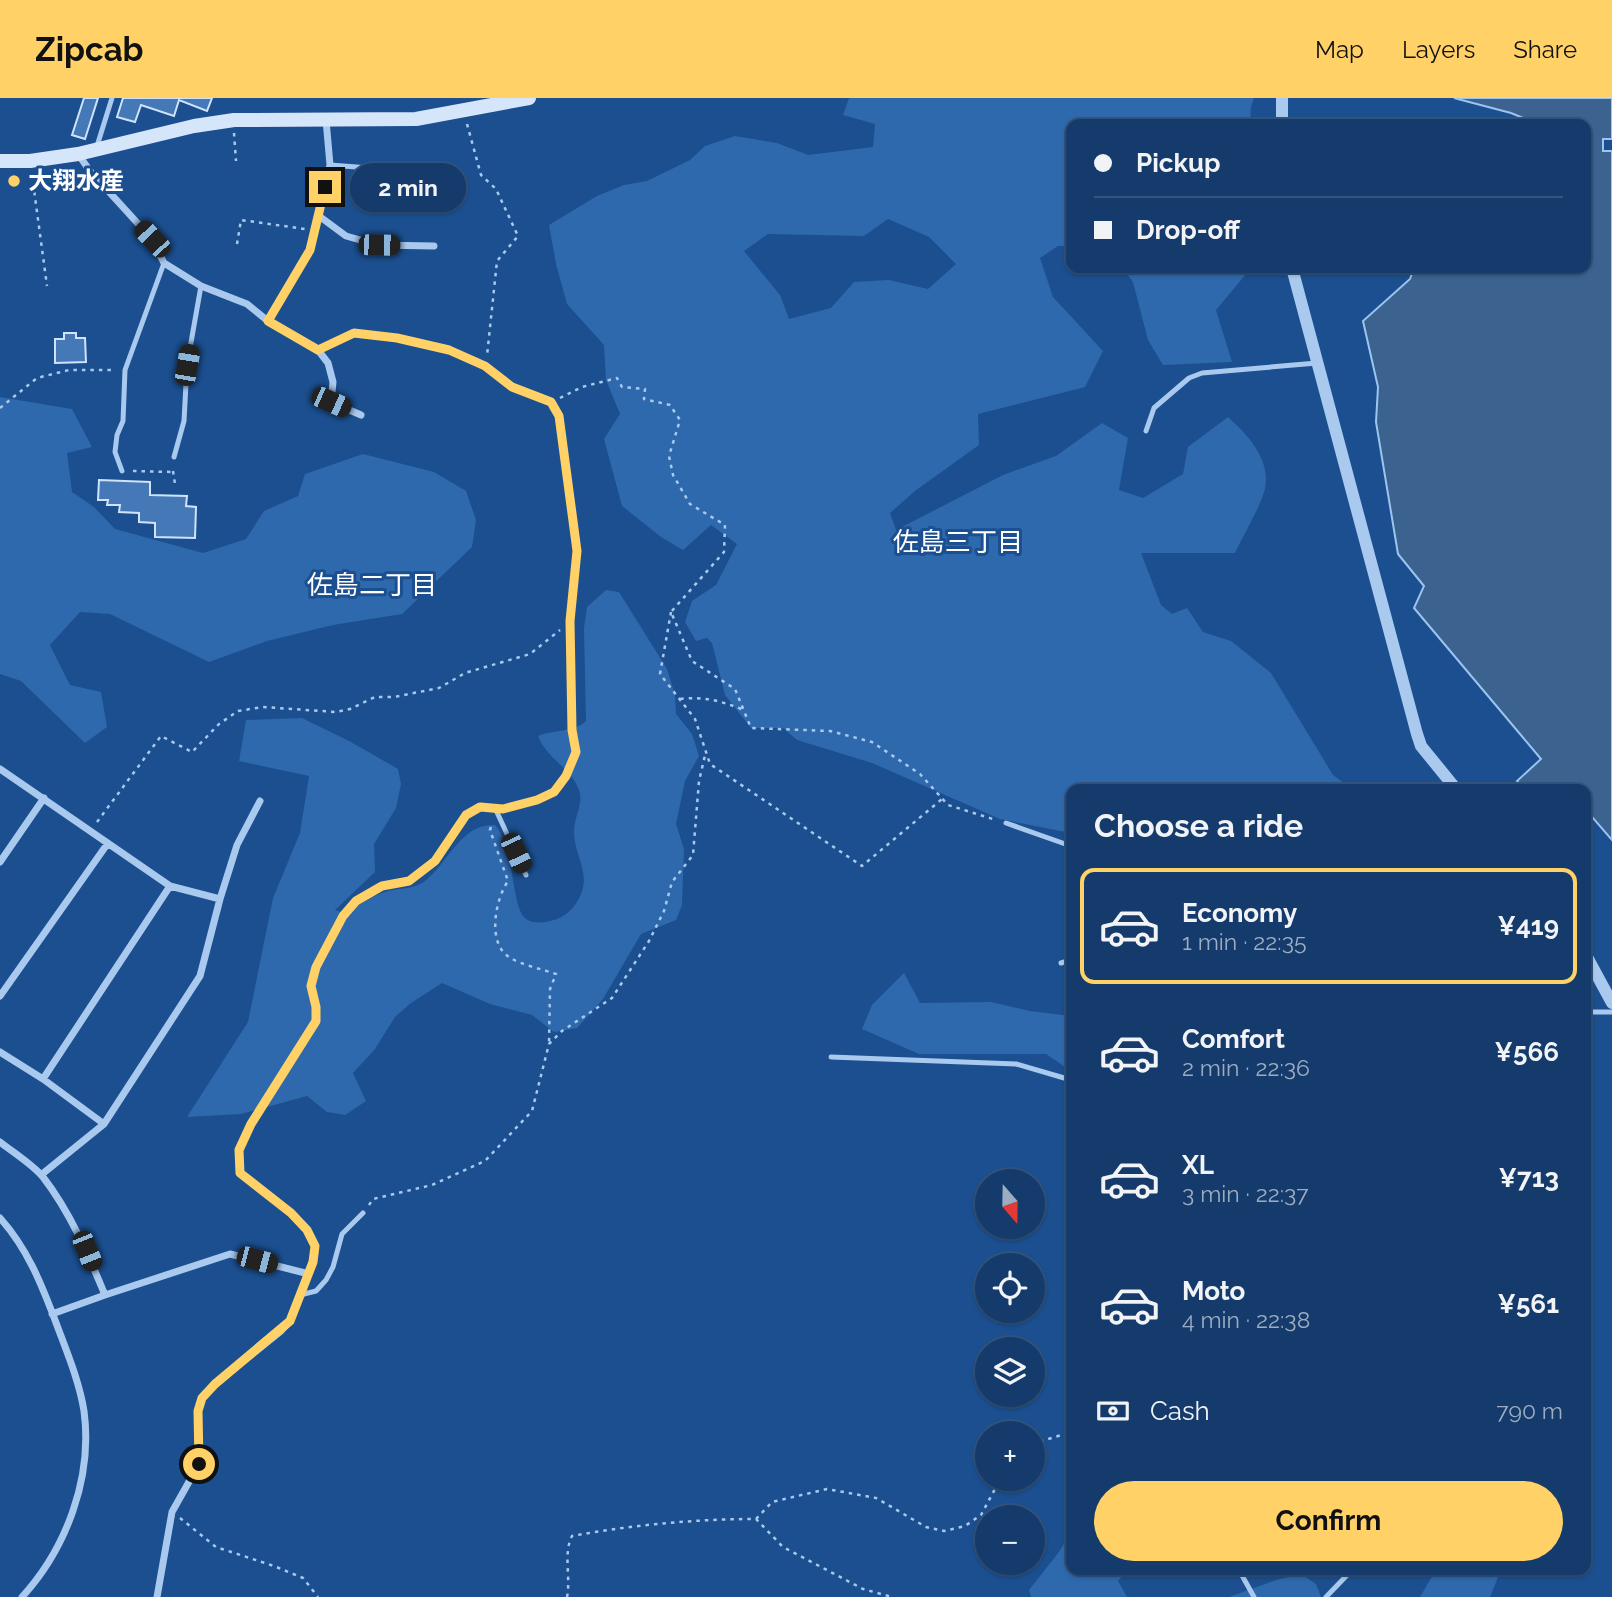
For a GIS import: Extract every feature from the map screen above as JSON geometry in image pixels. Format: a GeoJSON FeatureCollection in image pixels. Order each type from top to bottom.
{"type":"FeatureCollection","features":[{"type":"Feature","properties":{"kind":"main road"},"geometry":{"type":"LineString","coordinates":[[0,161],[30,161],[78,154],[194,126],[234,120],[416,118],[529,98]]}},
{"type":"Feature","properties":{"kind":"street"},"geometry":{"type":"LineString","coordinates":[[1282,98],[1282,119]]}},
{"type":"Feature","properties":{"kind":"street"},"geometry":{"type":"LineString","coordinates":[[268,321],[310,250],[330,165],[326,120]]}},
{"type":"Feature","properties":{"kind":"street"},"geometry":{"type":"LineString","coordinates":[[78,154],[90,171],[152,239],[164,263],[201,286],[247,304],[268,321],[318,350],[328,363],[333,382],[331,402],[361,415]]}},
{"type":"Feature","properties":{"kind":"street"},"geometry":{"type":"LineString","coordinates":[[319,216],[346,236],[379,245],[434,246]]}},
{"type":"Feature","properties":{"kind":"street"},"geometry":{"type":"LineString","coordinates":[[1293,273],[1417,734],[1421,746],[1452,784]]}},
{"type":"Feature","properties":{"kind":"street"},"geometry":{"type":"LineString","coordinates":[[157,1597],[172,1512],[199,1464],[198,1411],[202,1398],[215,1384],[286,1326],[309,1274],[315,1246],[307,1230],[291,1213],[240,1173],[239,1150],[251,1124],[316,1021],[311,986],[316,967],[343,916],[356,901],[382,886],[409,881],[435,861],[466,815],[480,807],[503,809],[537,800],[554,792],[566,776],[576,752],[572,730],[570,621],[577,551],[559,416],[551,402],[512,387],[485,366],[449,350],[397,338],[354,333],[318,350]]}},
{"type":"Feature","properties":{"kind":"street"},"geometry":{"type":"LineString","coordinates":[[0,769],[170,886],[220,899]]}},
{"type":"Feature","properties":{"kind":"street"},"geometry":{"type":"LineString","coordinates":[[0,862],[44,798]]}},
{"type":"Feature","properties":{"kind":"street"},"geometry":{"type":"LineString","coordinates":[[41,1175],[104,1124],[200,976],[237,845],[260,801]]}},
{"type":"Feature","properties":{"kind":"street"},"geometry":{"type":"LineString","coordinates":[[0,996],[108,843]]}},
{"type":"Feature","properties":{"kind":"street"},"geometry":{"type":"LineString","coordinates":[[43,1079],[170,886]]}},
{"type":"Feature","properties":{"kind":"street"},"geometry":{"type":"LineString","coordinates":[[1591,964],[1612,1003]]}},
{"type":"Feature","properties":{"kind":"street"},"geometry":{"type":"LineString","coordinates":[[0,1052],[43,1079],[104,1124]]}},
{"type":"Feature","properties":{"kind":"street"},"geometry":{"type":"LineString","coordinates":[[0,1142],[41,1175],[87,1251],[105,1295]]}},
{"type":"Feature","properties":{"kind":"street"},"geometry":{"type":"LineString","coordinates":[[0,1218],[14,1234],[36,1270],[75,1376],[81,1399],[86,1449],[76,1500],[63,1538],[40,1578],[22,1597]]}},
{"type":"Feature","properties":{"kind":"street"},"geometry":{"type":"LineString","coordinates":[[52,1314],[230,1254],[309,1274]]}},
{"type":"Feature","properties":{"kind":"lane"},"geometry":{"type":"LineString","coordinates":[[96,149],[112,98]]}},
{"type":"Feature","properties":{"kind":"lane"},"geometry":{"type":"LineString","coordinates":[[330,165],[383,169],[411,177],[430,178]]}},
{"type":"Feature","properties":{"kind":"lane"},"geometry":{"type":"LineString","coordinates":[[122,471],[115,452],[123,421],[125,370],[164,263]]}},
{"type":"Feature","properties":{"kind":"lane"},"geometry":{"type":"LineString","coordinates":[[174,457],[184,421],[187,365],[201,286]]}},
{"type":"Feature","properties":{"kind":"lane"},"geometry":{"type":"LineString","coordinates":[[1146,431],[1154,408],[1189,378],[1202,373],[1317,363]]}},
{"type":"Feature","properties":{"kind":"lane"},"geometry":{"type":"LineString","coordinates":[[495,808],[526,875]]}},
{"type":"Feature","properties":{"kind":"lane"},"geometry":{"type":"LineString","coordinates":[[1006,823],[1066,844]]}},
{"type":"Feature","properties":{"kind":"lane"},"geometry":{"type":"LineString","coordinates":[[1061,963],[1066,962]]}},
{"type":"Feature","properties":{"kind":"lane"},"geometry":{"type":"LineString","coordinates":[[1591,1012],[1612,1012]]}},
{"type":"Feature","properties":{"kind":"lane"},"geometry":{"type":"LineString","coordinates":[[831,1057],[1016,1064],[1066,1079]]}},
{"type":"Feature","properties":{"kind":"lane"},"geometry":{"type":"LineString","coordinates":[[300,1295],[316,1291],[326,1280],[333,1267],[342,1234],[363,1213]]}},
{"type":"Feature","properties":{"kind":"lane"},"geometry":{"type":"LineString","coordinates":[[1242,1575],[1254,1597]]}},
{"type":"Feature","properties":{"kind":"lane"},"geometry":{"type":"LineString","coordinates":[[1326,1597],[1347,1575]]}},
{"type":"Feature","properties":{"kind":"path"},"geometry":{"type":"LineString","coordinates":[[463,111],[481,175],[496,189],[518,236],[497,261],[485,366]]}},
{"type":"Feature","properties":{"kind":"path"},"geometry":{"type":"LineString","coordinates":[[234,120],[236,161]]}},
{"type":"Feature","properties":{"kind":"path"},"geometry":{"type":"LineString","coordinates":[[30,161],[47,286]]}},
{"type":"Feature","properties":{"kind":"path"},"geometry":{"type":"LineString","coordinates":[[237,244],[241,220],[315,230]]}},
{"type":"Feature","properties":{"kind":"path"},"geometry":{"type":"LineString","coordinates":[[0,408],[37,378],[69,370],[125,370]]}},
{"type":"Feature","properties":{"kind":"path"},"geometry":{"type":"LineString","coordinates":[[551,402],[582,387],[617,378],[622,387],[645,389],[644,399],[670,405],[680,420],[669,456],[673,475],[690,504],[725,525],[724,552],[671,612],[660,674],[695,719],[710,764],[862,866],[943,799]]}},
{"type":"Feature","properties":{"kind":"path"},"geometry":{"type":"LineString","coordinates":[[174,457],[175,484]]}},
{"type":"Feature","properties":{"kind":"path"},"geometry":{"type":"LineString","coordinates":[[122,471],[173,472]]}},
{"type":"Feature","properties":{"kind":"path"},"geometry":{"type":"LineString","coordinates":[[671,612],[692,662],[735,689],[751,728],[830,731],[872,743],[920,774],[948,805],[1006,823]]}},
{"type":"Feature","properties":{"kind":"path"},"geometry":{"type":"LineString","coordinates":[[91,831],[161,736],[191,752],[219,724],[238,711],[263,707],[336,712],[375,698],[439,688],[465,673],[530,654],[570,621]]}},
{"type":"Feature","properties":{"kind":"path"},"geometry":{"type":"LineString","coordinates":[[680,699],[701,697],[744,710]]}},
{"type":"Feature","properties":{"kind":"path"},"geometry":{"type":"LineString","coordinates":[[549,1044],[562,1031],[612,998],[649,941],[664,911],[672,881],[693,855],[699,781],[706,751]]}},
{"type":"Feature","properties":{"kind":"path"},"geometry":{"type":"LineString","coordinates":[[363,1213],[373,1199],[432,1185],[485,1161],[532,1111],[549,1044],[550,989],[556,974],[507,957],[495,936],[496,908],[508,881],[490,830],[495,808]]}},
{"type":"Feature","properties":{"kind":"path"},"geometry":{"type":"LineString","coordinates":[[1045,1440],[1066,1434]]}},
{"type":"Feature","properties":{"kind":"path"},"geometry":{"type":"LineString","coordinates":[[568,1597],[568,1544],[572,1536],[617,1528],[756,1519],[772,1502],[827,1489],[876,1498],[926,1527],[944,1531],[965,1526],[981,1515],[994,1491]]}},
{"type":"Feature","properties":{"kind":"path"},"geometry":{"type":"LineString","coordinates":[[172,1512],[216,1547],[303,1578],[318,1597]]}},
{"type":"Feature","properties":{"kind":"path"},"geometry":{"type":"LineString","coordinates":[[756,1519],[783,1547],[863,1589],[892,1597]]}},
{"type":"Feature","properties":{"kind":"shaded area"},"geometry":{"type":"Polygon","coordinates":[[[849,98],[1254,98],[1250,119],[1066,119],[1066,246],[1058,246],[1040,258],[1053,297],[1103,351],[1085,387],[978,414],[979,445],[915,491],[890,513],[896,530],[1003,475],[1056,456],[1102,423],[1128,438],[1119,490],[1143,498],[1183,474],[1188,447],[1228,417],[1256,448],[1266,477],[1260,502],[1235,553],[1141,553],[1161,605],[1172,614],[1187,608],[1203,632],[1231,641],[1271,673],[1333,775],[1345,784],[1066,784],[1066,832],[1000,819],[872,763],[797,740],[783,728],[751,728],[725,695],[712,643],[707,638],[696,641],[685,622],[692,601],[716,585],[737,544],[711,525],[683,550],[661,537],[622,506],[604,439],[620,414],[606,380],[604,345],[567,304],[549,225],[597,196],[624,185],[647,181],[690,160],[705,146],[735,136],[777,143],[808,155],[873,147],[875,124],[843,115],[849,98]],[[888,219],[864,236],[768,234],[744,251],[780,295],[789,319],[831,308],[854,282],[889,280],[928,289],[956,264],[929,237],[888,219]]]}},
{"type":"Feature","properties":{"kind":"shaded area"},"geometry":{"type":"Polygon","coordinates":[[[1454,98],[1612,98],[1612,139],[1603,139],[1603,151],[1612,151],[1612,840],[1591,816],[1591,784],[1520,784],[1517,781],[1541,759],[1414,608],[1424,586],[1398,554],[1376,422],[1378,387],[1363,321],[1410,279],[1412,273],[1591,273],[1591,119],[1526,119],[1454,98]]]}},
{"type":"Feature","properties":{"kind":"shaded area"},"geometry":{"type":"Polygon","coordinates":[[[1126,273],[1247,273],[1216,310],[1232,362],[1163,365],[1148,340],[1133,282],[1126,273]]]}},
{"type":"Feature","properties":{"kind":"shaded area"},"geometry":{"type":"Polygon","coordinates":[[[0,397],[72,409],[92,447],[67,453],[72,492],[94,507],[115,529],[203,553],[246,539],[264,511],[298,496],[305,474],[363,454],[434,472],[466,491],[476,520],[472,547],[402,614],[333,625],[267,641],[209,662],[110,614],[80,612],[50,645],[70,685],[101,692],[107,727],[85,743],[21,681],[0,674],[0,397]]]}},
{"type":"Feature","properties":{"kind":"shaded area"},"geometry":{"type":"Polygon","coordinates":[[[606,590],[619,592],[667,669],[675,695],[676,714],[692,734],[699,756],[685,781],[676,824],[684,849],[682,905],[676,920],[641,934],[603,999],[577,1028],[554,1032],[532,1015],[490,1004],[442,983],[395,1017],[375,1049],[353,1073],[366,1101],[345,1115],[327,1112],[307,1096],[241,1114],[187,1117],[248,1022],[273,898],[300,833],[309,776],[239,761],[246,720],[302,718],[398,769],[401,784],[396,808],[374,844],[375,872],[335,910],[344,913],[382,893],[421,884],[464,837],[483,826],[495,825],[506,847],[521,913],[533,922],[557,919],[575,905],[584,883],[574,831],[580,795],[576,783],[547,751],[538,736],[576,727],[586,721],[584,628],[587,607],[606,590]]]}},
{"type":"Feature","properties":{"kind":"shaded area"},"geometry":{"type":"Polygon","coordinates":[[[904,973],[920,1003],[991,1002],[1066,1015],[1066,1068],[1046,1054],[919,1054],[862,1029],[872,1005],[904,973]]]}},
{"type":"Feature","properties":{"kind":"shaded area"},"geometry":{"type":"Polygon","coordinates":[[[1066,1540],[1066,1575],[1123,1575],[1118,1581],[1127,1597],[1031,1597],[1029,1590],[1041,1575],[1045,1575],[1045,1570],[1066,1540]]]}},
{"type":"Feature","properties":{"kind":"shaded area"},"geometry":{"type":"Polygon","coordinates":[[[1302,1575],[1316,1584],[1321,1597],[1229,1597],[1276,1580],[1302,1575]]]}},
{"type":"Feature","properties":{"kind":"shaded area"},"geometry":{"type":"Polygon","coordinates":[[[1433,1575],[1499,1575],[1490,1597],[1420,1597],[1433,1575]]]}},
{"type":"Feature","properties":{"kind":"building"},"geometry":{"type":"Polygon","coordinates":[[[84,98],[98,98],[85,139],[72,135],[84,98]]]}},
{"type":"Feature","properties":{"kind":"building"},"geometry":{"type":"Polygon","coordinates":[[[123,98],[212,98],[207,111],[179,100],[174,116],[141,105],[135,122],[117,117],[123,98]]]}},
{"type":"Feature","properties":{"kind":"building"},"geometry":{"type":"Polygon","coordinates":[[[64,333],[76,333],[76,338],[85,338],[86,362],[55,363],[55,339],[64,339],[64,333]]]}},
{"type":"Feature","properties":{"kind":"building"},"geometry":{"type":"Polygon","coordinates":[[[99,480],[150,482],[150,495],[187,496],[186,506],[196,507],[195,538],[155,537],[155,523],[139,522],[139,513],[119,512],[120,505],[107,505],[108,500],[98,500],[99,480]]]}},
{"type":"Feature","properties":{"kind":"place","name":"大翔水産"},"geometry":{"type":"Point","coordinates":[14,181]}},
{"type":"Feature","properties":{"kind":"district","name":"佐島三丁目"},"geometry":{"type":"Point","coordinates":[958,542]}},
{"type":"Feature","properties":{"kind":"district","name":"佐島二丁目"},"geometry":{"type":"Point","coordinates":[372,585]}},
{"type":"Feature","properties":{"kind":"route"},"geometry":{"type":"LineString","coordinates":[[199,1464],[198,1411],[202,1398],[290,1321],[313,1262],[315,1246],[307,1230],[291,1213],[240,1173],[239,1150],[251,1124],[316,1021],[311,986],[316,967],[343,916],[356,901],[382,886],[409,881],[435,861],[466,815],[480,807],[503,809],[537,800],[554,792],[566,776],[576,752],[572,730],[570,621],[577,551],[559,416],[551,402],[512,387],[485,366],[449,350],[397,338],[354,333],[318,350],[268,321],[310,250],[325,187]]}}]}
